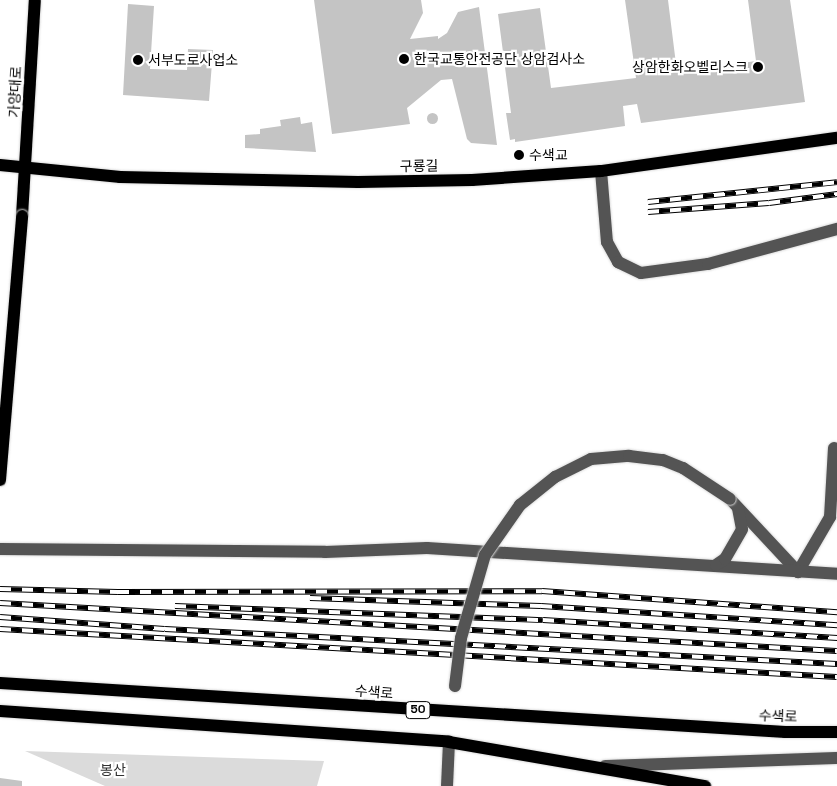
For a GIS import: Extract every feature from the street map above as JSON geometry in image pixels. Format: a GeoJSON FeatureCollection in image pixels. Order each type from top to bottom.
{"type":"FeatureCollection","features":[{"type":"Feature","properties":{"kind":"main road","name":"가양대로"},"geometry":{"type":"LineString","coordinates":[[0,480],[26,168],[36,0]]}},
{"type":"Feature","properties":{"kind":"main road","name":"구룡길"},"geometry":{"type":"LineString","coordinates":[[0,165],[120,177],[358,182],[602,172],[837,138]]}},
{"type":"Feature","properties":{"kind":"main road","name":"수색로"},"geometry":{"type":"LineString","coordinates":[[0,683],[785,732],[837,732]]}},
{"type":"Feature","properties":{"kind":"main road","name":"50"},"geometry":{"type":"LineString","coordinates":[[0,711],[449,742],[705,786]]}},
{"type":"Feature","properties":{"kind":"street"},"geometry":{"type":"LineString","coordinates":[[602,172],[607,242],[618,262],[641,273],[708,264],[837,229]]}},
{"type":"Feature","properties":{"kind":"street"},"geometry":{"type":"LineString","coordinates":[[798,572],[830,517],[834,448]]}},
{"type":"Feature","properties":{"kind":"street"},"geometry":{"type":"LineString","coordinates":[[454,686],[461,638],[484,555],[520,505],[555,477],[591,459],[629,456],[663,460],[683,468],[734,503],[798,572]]}},
{"type":"Feature","properties":{"kind":"street"},"geometry":{"type":"LineString","coordinates":[[716,565],[725,559],[742,529],[734,503]]}},
{"type":"Feature","properties":{"kind":"street"},"geometry":{"type":"LineString","coordinates":[[0,549],[325,552],[427,548],[837,574]]}},
{"type":"Feature","properties":{"kind":"street"},"geometry":{"type":"LineString","coordinates":[[447,786],[449,742]]}},
{"type":"Feature","properties":{"kind":"street"},"geometry":{"type":"LineString","coordinates":[[590,766],[837,758]]}},
{"type":"Feature","properties":{"kind":"green space","name":"봉산"},"geometry":{"type":"Polygon","coordinates":[[[25,751],[324,761],[317,786],[105,786],[25,751]]]}},
{"type":"Feature","properties":{"kind":"building","name":"한국교통안전공단 상암검사소"},"geometry":{"type":"Polygon","coordinates":[[[314,0],[421,0],[423,13],[410,39],[438,36],[438,39],[447,33],[458,12],[479,7],[497,145],[471,143],[467,139],[452,79],[441,80],[407,108],[410,124],[332,134],[314,0]]]}},
{"type":"Feature","properties":{"kind":"building","name":"상암한화오벨리스크"},"geometry":{"type":"Polygon","coordinates":[[[625,0],[668,0],[677,72],[756,61],[748,0],[790,0],[805,102],[641,123],[637,104],[623,106],[625,126],[515,142],[515,139],[510,140],[506,113],[511,113],[498,14],[540,8],[551,88],[636,78],[625,0]]]}},
{"type":"Feature","properties":{"kind":"building","name":"서부도로사업소"},"geometry":{"type":"Polygon","coordinates":[[[128,4],[154,6],[150,69],[187,70],[188,49],[213,50],[209,101],[123,95],[128,4]]]}},
{"type":"Feature","properties":{"kind":"building"},"geometry":{"type":"Polygon","coordinates":[[[432,112],[438,118],[432,124],[426,118],[432,112]]]}},
{"type":"Feature","properties":{"kind":"building"},"geometry":{"type":"Polygon","coordinates":[[[300,117],[301,124],[312,122],[316,152],[245,148],[245,135],[260,134],[260,129],[281,126],[280,120],[300,117]]]}},
{"type":"Feature","properties":{"kind":"building"},"geometry":{"type":"Polygon","coordinates":[[[0,778],[22,781],[22,786],[0,786],[0,778]]]}},
{"type":"Feature","properties":{"kind":"railway"},"geometry":{"type":"LineString","coordinates":[[648,202],[837,182]]}},
{"type":"Feature","properties":{"kind":"railway"},"geometry":{"type":"LineString","coordinates":[[648,212],[769,203],[837,194]]}},
{"type":"Feature","properties":{"kind":"railway"},"geometry":{"type":"LineString","coordinates":[[0,589],[118,592],[542,591],[837,612]]}},
{"type":"Feature","properties":{"kind":"railway"},"geometry":{"type":"LineString","coordinates":[[310,598],[541,606],[837,625]]}},
{"type":"Feature","properties":{"kind":"railway"},"geometry":{"type":"LineString","coordinates":[[0,603],[837,651]]}},
{"type":"Feature","properties":{"kind":"railway"},"geometry":{"type":"LineString","coordinates":[[175,606],[543,620],[837,638]]}},
{"type":"Feature","properties":{"kind":"railway"},"geometry":{"type":"LineString","coordinates":[[0,617],[165,629],[837,664]]}},
{"type":"Feature","properties":{"kind":"railway"},"geometry":{"type":"LineString","coordinates":[[0,629],[837,677]]}},
{"type":"Feature","properties":{"kind":"place","name":"한국교통안전공단 상암검사소"},"geometry":{"type":"Point","coordinates":[404,59]}},
{"type":"Feature","properties":{"kind":"place","name":"서부도로사업소"},"geometry":{"type":"Point","coordinates":[138,60]}},
{"type":"Feature","properties":{"kind":"place","name":"상암한화오벨리스크"},"geometry":{"type":"Point","coordinates":[758,67]}},
{"type":"Feature","properties":{"kind":"place","name":"수색교"},"geometry":{"type":"Point","coordinates":[519,155]}}]}
